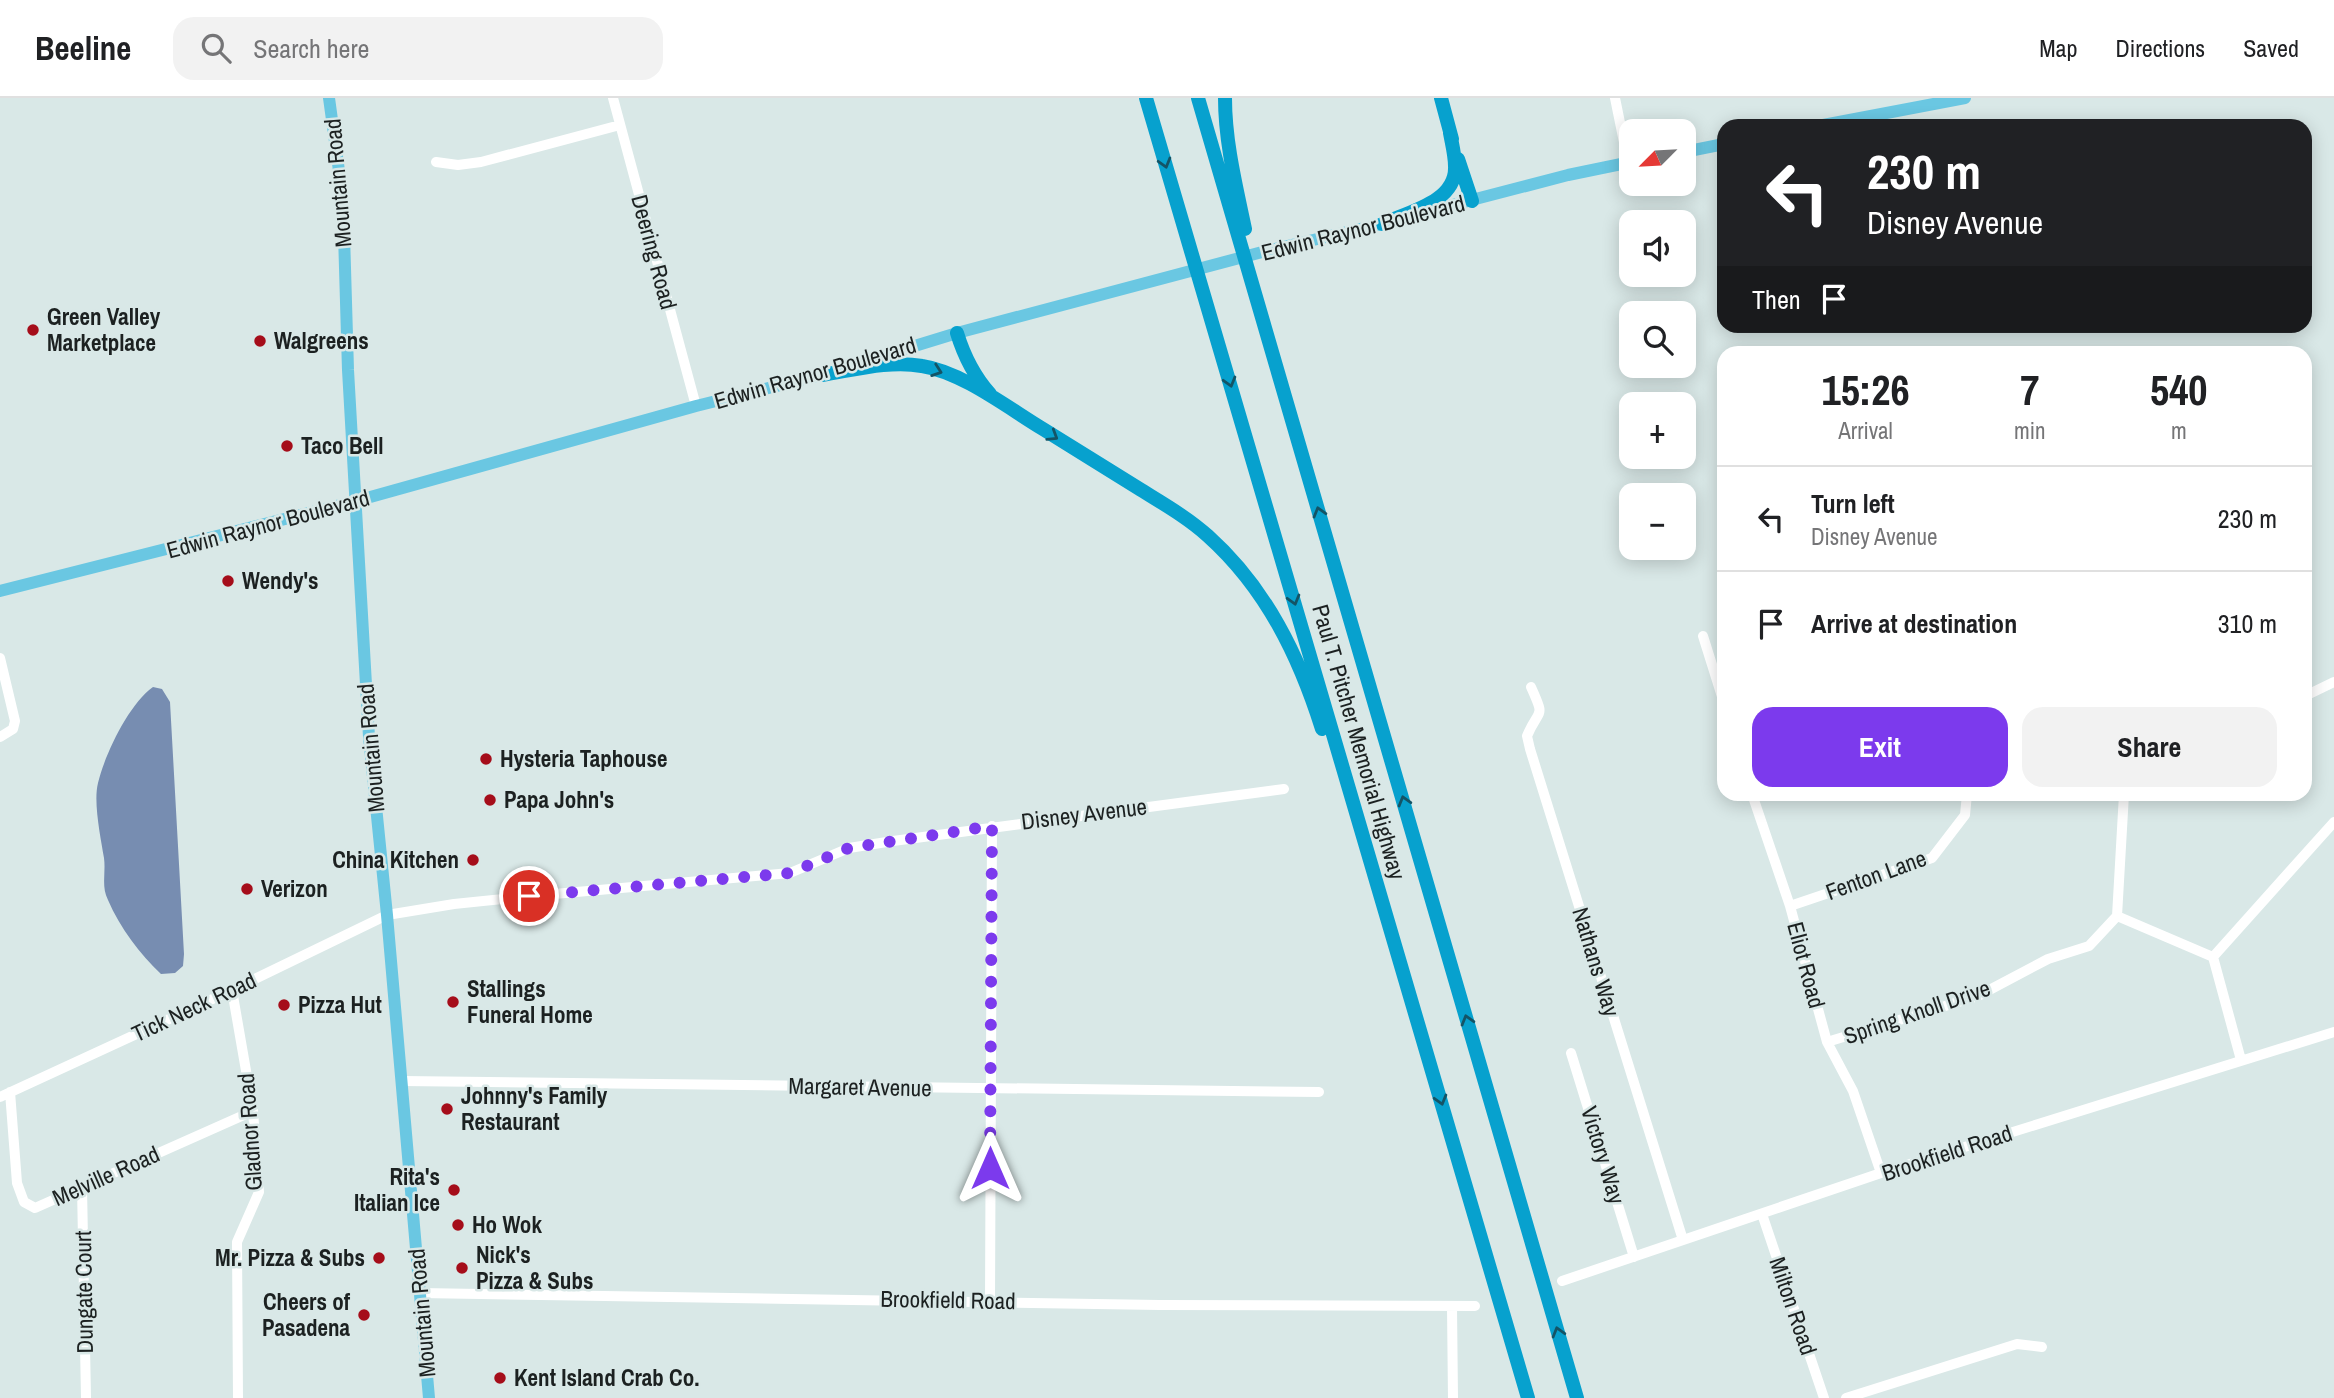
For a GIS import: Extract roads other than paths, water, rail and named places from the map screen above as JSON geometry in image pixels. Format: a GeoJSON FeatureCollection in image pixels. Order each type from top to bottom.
{"type":"FeatureCollection","features":[{"type":"Feature","properties":{"kind":"highway","name":"Paul T. Pitcher Memorial Highway"},"geometry":{"type":"LineString","coordinates":[[1146,98],[1528,1398]]}},
{"type":"Feature","properties":{"kind":"highway","name":"Paul T. Pitcher Memorial Highway"},"geometry":{"type":"LineString","coordinates":[[1198,98],[1577,1398]]}},
{"type":"Feature","properties":{"kind":"highway"},"geometry":{"type":"LineString","coordinates":[[1225,98],[1225,122],[1230,152],[1266,330]]}},
{"type":"Feature","properties":{"kind":"highway"},"geometry":{"type":"LineString","coordinates":[[1441,98],[1472,201]]}},
{"type":"Feature","properties":{"kind":"highway"},"geometry":{"type":"LineString","coordinates":[[1382,224],[1447,192],[1455,168],[1450,133]]}},
{"type":"Feature","properties":{"kind":"highway"},"geometry":{"type":"LineString","coordinates":[[957,332],[973,371],[995,400]]}},
{"type":"Feature","properties":{"kind":"highway"},"geometry":{"type":"LineString","coordinates":[[822,375],[894,365],[920,365],[939,370],[995,400],[1174,510],[1207,535],[1233,562],[1271,611],[1287,639],[1310,695],[1429,1060]]}},
{"type":"Feature","properties":{"kind":"main road","name":"Mountain Road"},"geometry":{"type":"LineString","coordinates":[[329,98],[343,200],[346,331],[369,737],[429,1398]]}},
{"type":"Feature","properties":{"kind":"main road"},"geometry":{"type":"LineString","coordinates":[[1855,119],[1965,98]]}},
{"type":"Feature","properties":{"kind":"main road"},"geometry":{"type":"LineString","coordinates":[[1696,150],[1717,145]]}},
{"type":"Feature","properties":{"kind":"main road","name":"Edwin Raynor Boulevard"},"geometry":{"type":"LineString","coordinates":[[0,591],[356,502],[696,406],[822,375],[957,332],[1266,251],[1619,164]]}},
{"type":"Feature","properties":{"kind":"street","name":"Deering Road"},"geometry":{"type":"LineString","coordinates":[[613,98],[696,406]]}},
{"type":"Feature","properties":{"kind":"street"},"geometry":{"type":"LineString","coordinates":[[1615,98],[1620,119]]}},
{"type":"Feature","properties":{"kind":"street"},"geometry":{"type":"LineString","coordinates":[[436,162],[458,165],[481,162],[620,125]]}},
{"type":"Feature","properties":{"kind":"street"},"geometry":{"type":"LineString","coordinates":[[1703,636],[1717,681]]}},
{"type":"Feature","properties":{"kind":"street"},"geometry":{"type":"LineString","coordinates":[[0,658],[15,721],[13,729],[0,737]]}},
{"type":"Feature","properties":{"kind":"street"},"geometry":{"type":"LineString","coordinates":[[2312,693],[2334,682]]}},
{"type":"Feature","properties":{"kind":"street","name":"Nathans Way"},"geometry":{"type":"LineString","coordinates":[[1531,687],[1540,708],[1527,736],[1530,749],[1683,1240]]}},
{"type":"Feature","properties":{"kind":"street","name":"Disney Avenue"},"geometry":{"type":"LineString","coordinates":[[387,915],[454,904],[790,873],[849,848],[992,826],[1284,789]]}},
{"type":"Feature","properties":{"kind":"street","name":"Eliot Road"},"geometry":{"type":"LineString","coordinates":[[1754,801],[1790,905],[1827,1042],[1853,1091],[1881,1173]]}},
{"type":"Feature","properties":{"kind":"street","name":"Fenton Lane"},"geometry":{"type":"LineString","coordinates":[[1790,905],[1932,858],[1965,815],[1966,801]]}},
{"type":"Feature","properties":{"kind":"street"},"geometry":{"type":"LineString","coordinates":[[2124,801],[2117,916],[2213,957]]}},
{"type":"Feature","properties":{"kind":"street"},"geometry":{"type":"LineString","coordinates":[[2213,957],[2334,822]]}},
{"type":"Feature","properties":{"kind":"street"},"geometry":{"type":"LineString","coordinates":[[990,1301],[992,826]]}},
{"type":"Feature","properties":{"kind":"street","name":"Tick Neck Road"},"geometry":{"type":"LineString","coordinates":[[3,1095],[232,990],[387,915]]}},
{"type":"Feature","properties":{"kind":"street","name":"Spring Knoll Drive"},"geometry":{"type":"LineString","coordinates":[[1827,1042],[1978,996],[2048,959],[2089,946],[2117,916]]}},
{"type":"Feature","properties":{"kind":"street"},"geometry":{"type":"LineString","coordinates":[[2213,957],[2241,1060]]}},
{"type":"Feature","properties":{"kind":"street","name":"Gladnor Road"},"geometry":{"type":"LineString","coordinates":[[232,990],[253,1111],[259,1192],[237,1242],[238,1398]]}},
{"type":"Feature","properties":{"kind":"street","name":"Brookfield Road"},"geometry":{"type":"LineString","coordinates":[[1562,1281],[1881,1173],[2334,1032]]}},
{"type":"Feature","properties":{"kind":"street","name":"Victory Way"},"geometry":{"type":"LineString","coordinates":[[1572,1053],[1634,1257]]}},
{"type":"Feature","properties":{"kind":"street","name":"Margaret Avenue"},"geometry":{"type":"LineString","coordinates":[[402,1081],[1319,1092]]}},
{"type":"Feature","properties":{"kind":"street","name":"Melville Road"},"geometry":{"type":"LineString","coordinates":[[3,1095],[17,1183],[24,1202],[35,1208],[253,1111]]}},
{"type":"Feature","properties":{"kind":"street","name":"Dungate Court"},"geometry":{"type":"LineString","coordinates":[[82,1187],[86,1398]]}},
{"type":"Feature","properties":{"kind":"street","name":"Milton Road"},"geometry":{"type":"LineString","coordinates":[[1762,1214],[1824,1398]]}},
{"type":"Feature","properties":{"kind":"street","name":"Brookfield Road"},"geometry":{"type":"LineString","coordinates":[[420,1293],[1475,1306]]}},
{"type":"Feature","properties":{"kind":"street"},"geometry":{"type":"LineString","coordinates":[[1452,1307],[1452,1398]]}},
{"type":"Feature","properties":{"kind":"street"},"geometry":{"type":"LineString","coordinates":[[1846,1398],[2017,1344],[2042,1347]]}},
{"type":"Feature","properties":{"kind":"water"},"geometry":{"type":"Polygon","coordinates":[[[153,687],[162,689],[170,702],[184,954],[183,966],[175,973],[161,974],[131,940],[118,921],[106,895],[96,800],[98,783],[112,744],[135,705],[153,687]]]}},
{"type":"Feature","properties":{"kind":"place","name":"Green Valley Marketplace"},"geometry":{"type":"Point","coordinates":[33,330]}},
{"type":"Feature","properties":{"kind":"place","name":"Walgreens"},"geometry":{"type":"Point","coordinates":[260,341]}},
{"type":"Feature","properties":{"kind":"place","name":"Taco Bell"},"geometry":{"type":"Point","coordinates":[287,446]}},
{"type":"Feature","properties":{"kind":"place","name":"Wendy's"},"geometry":{"type":"Point","coordinates":[228,581]}},
{"type":"Feature","properties":{"kind":"place","name":"Hysteria Taphouse"},"geometry":{"type":"Point","coordinates":[486,759]}},
{"type":"Feature","properties":{"kind":"place","name":"Papa John's"},"geometry":{"type":"Point","coordinates":[490,800]}},
{"type":"Feature","properties":{"kind":"place","name":"China Kitchen"},"geometry":{"type":"Point","coordinates":[473,860]}},
{"type":"Feature","properties":{"kind":"place","name":"Verizon"},"geometry":{"type":"Point","coordinates":[247,889]}},
{"type":"Feature","properties":{"kind":"place","name":"Stallings Funeral Home"},"geometry":{"type":"Point","coordinates":[453,1002]}},
{"type":"Feature","properties":{"kind":"place","name":"Pizza Hut"},"geometry":{"type":"Point","coordinates":[284,1005]}},
{"type":"Feature","properties":{"kind":"place","name":"Johnny's Family Restaurant"},"geometry":{"type":"Point","coordinates":[447,1109]}},
{"type":"Feature","properties":{"kind":"place","name":"Rita's Italian Ice"},"geometry":{"type":"Point","coordinates":[454,1190]}},
{"type":"Feature","properties":{"kind":"place","name":"Ho Wok"},"geometry":{"type":"Point","coordinates":[458,1225]}},
{"type":"Feature","properties":{"kind":"place","name":"Mr. Pizza & Subs"},"geometry":{"type":"Point","coordinates":[379,1258]}},
{"type":"Feature","properties":{"kind":"place","name":"Nick's Pizza & Subs"},"geometry":{"type":"Point","coordinates":[462,1268]}},
{"type":"Feature","properties":{"kind":"place","name":"Cheers of Pasadena"},"geometry":{"type":"Point","coordinates":[364,1315]}},
{"type":"Feature","properties":{"kind":"place","name":"Kent Island Crab Co."},"geometry":{"type":"Point","coordinates":[500,1378]}}]}
